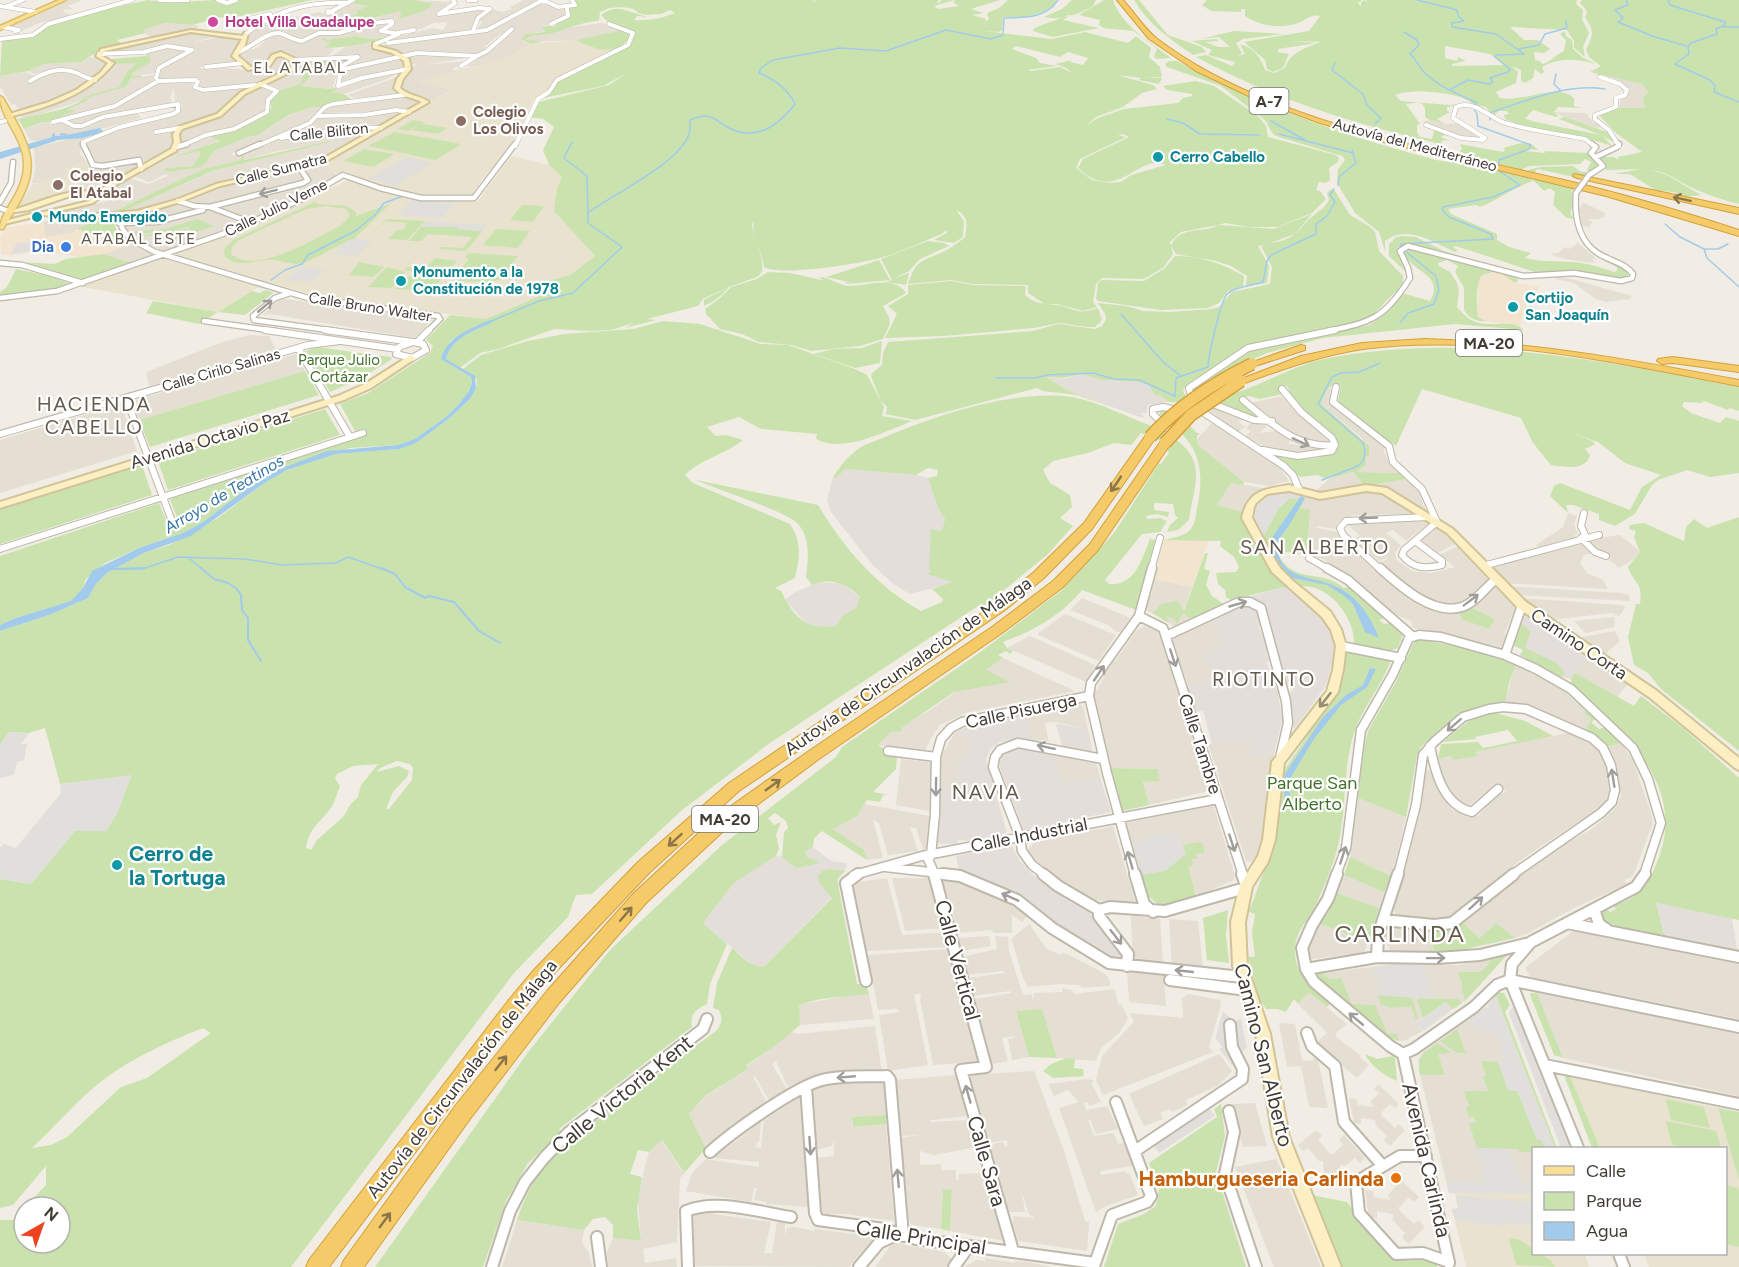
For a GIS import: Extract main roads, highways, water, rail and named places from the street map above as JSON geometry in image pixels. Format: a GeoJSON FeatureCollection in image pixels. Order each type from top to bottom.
{"type":"FeatureCollection","features":[{"type":"Feature","properties":{"kind":"highway","name":"A-7"},"geometry":{"type":"LineString","coordinates":[[1120,0],[1128,14],[1150,36],[1187,62],[1245,92],[1316,121],[1378,141],[1447,153]]}},
{"type":"Feature","properties":{"kind":"highway","name":"Autovía del Mediterráneo"},"geometry":{"type":"LineString","coordinates":[[1129,0],[1158,35],[1195,60],[1260,93],[1326,117],[1447,153],[1613,190],[1739,228]]}},
{"type":"Feature","properties":{"kind":"highway"},"geometry":{"type":"LineString","coordinates":[[1447,153],[1550,170],[1739,211]]}},
{"type":"Feature","properties":{"kind":"highway"},"geometry":{"type":"LineString","coordinates":[[1447,153],[1623,204],[1739,243]]}},
{"type":"Feature","properties":{"kind":"highway","name":"Autovía del Mediterráneo"},"geometry":{"type":"LineString","coordinates":[[1534,173],[1739,233]]}},
{"type":"Feature","properties":{"kind":"highway","name":"Autovía de Circunvalación de Málaga"},"geometry":{"type":"LineString","coordinates":[[351,1267],[463,1112],[553,996],[640,898],[724,820],[814,755],[997,630],[1058,584],[1094,547],[1176,410],[1201,391],[1252,364],[1303,348],[1353,339],[1460,334],[1588,347],[1739,375]]}},
{"type":"Feature","properties":{"kind":"highway","name":"Autovía de Circunvalación de Málaga"},"geometry":{"type":"LineString","coordinates":[[316,1267],[527,992],[644,867],[734,787],[1000,607],[1039,575],[1088,526],[1161,437],[1241,381],[1294,359],[1328,352],[1430,341],[1496,343],[1541,348],[1739,382]]}},
{"type":"Feature","properties":{"kind":"highway"},"geometry":{"type":"LineString","coordinates":[[1662,361],[1673,360],[1739,369]]}},
{"type":"Feature","properties":{"kind":"main road"},"geometry":{"type":"LineString","coordinates":[[2,27],[63,0]]}},
{"type":"Feature","properties":{"kind":"main road"},"geometry":{"type":"LineString","coordinates":[[0,98],[5,119]]}},
{"type":"Feature","properties":{"kind":"main road"},"geometry":{"type":"LineString","coordinates":[[0,111],[30,166],[24,191],[3,215]]}},
{"type":"Feature","properties":{"kind":"water"},"geometry":{"type":"Polygon","coordinates":[[[100,128],[104,132],[83,138],[58,140],[0,159],[0,152],[52,137],[55,133],[55,136],[100,128]]]}},
{"type":"Feature","properties":{"kind":"water"},"geometry":{"type":"Polygon","coordinates":[[[490,320],[493,322],[458,340],[446,359],[475,376],[476,389],[469,400],[451,417],[416,443],[400,449],[336,454],[287,470],[266,482],[191,536],[144,553],[107,573],[96,584],[88,598],[49,615],[0,631],[0,625],[13,619],[71,601],[83,588],[92,571],[139,548],[183,533],[203,522],[266,474],[327,451],[398,445],[415,439],[446,417],[469,391],[472,383],[471,377],[441,359],[448,344],[460,334],[490,320]]]}},
{"type":"Feature","properties":{"kind":"water"},"geometry":{"type":"Polygon","coordinates":[[[1301,496],[1305,498],[1278,540],[1279,554],[1283,563],[1289,570],[1339,588],[1353,597],[1372,623],[1379,638],[1365,632],[1353,604],[1343,595],[1327,585],[1292,578],[1274,558],[1270,544],[1273,536],[1301,496]]]}},
{"type":"Feature","properties":{"kind":"water"},"geometry":{"type":"Polygon","coordinates":[[[1370,668],[1376,669],[1367,687],[1341,705],[1314,739],[1291,777],[1289,802],[1284,801],[1285,774],[1323,717],[1346,695],[1363,685],[1370,668]]]}},
{"type":"Feature","properties":{"kind":"waterway","name":"Arroyo de Teatinos"},"geometry":{"type":"LineString","coordinates":[[1003,33],[1004,18],[1041,14],[1058,0]]}},
{"type":"Feature","properties":{"kind":"waterway"},"geometry":{"type":"LineString","coordinates":[[1417,0],[1457,10],[1458,16],[1464,21],[1452,23],[1452,27],[1496,34],[1524,54],[1496,55],[1495,57],[1510,69],[1508,72],[1490,78],[1493,82],[1489,84],[1468,80],[1451,89]]}},
{"type":"Feature","properties":{"kind":"waterway"},"geometry":{"type":"LineString","coordinates":[[1626,0],[1628,5],[1615,10],[1623,18],[1618,22],[1655,37],[1687,46]]}},
{"type":"Feature","properties":{"kind":"waterway"},"geometry":{"type":"LineString","coordinates":[[1668,0],[1670,5],[1725,22],[1725,25],[1716,29],[1717,34],[1691,43],[1688,46],[1689,54],[1675,64],[1710,80],[1715,86],[1714,92],[1739,102]]}},
{"type":"Feature","properties":{"kind":"waterway"},"geometry":{"type":"LineString","coordinates":[[1519,49],[1539,45],[1545,34],[1567,28],[1566,21]]}},
{"type":"Feature","properties":{"kind":"waterway"},"geometry":{"type":"LineString","coordinates":[[1724,27],[1739,27]]}},
{"type":"Feature","properties":{"kind":"waterway","name":"Arroyo de Teatinos"},"geometry":{"type":"LineString","coordinates":[[588,213],[660,167],[673,156],[689,134],[690,120],[708,116],[729,128],[749,133],[766,129],[782,119],[795,104],[780,85],[759,73],[761,68],[773,60],[840,48],[886,51],[946,30],[991,39],[1003,35]]}},
{"type":"Feature","properties":{"kind":"waterway"},"geometry":{"type":"LineString","coordinates":[[1404,32],[1417,40],[1419,45],[1410,54],[1424,72],[1442,86],[1477,103],[1474,105]]}},
{"type":"Feature","properties":{"kind":"waterway"},"geometry":{"type":"LineString","coordinates":[[1335,63],[1332,70],[1363,94],[1367,105],[1381,118],[1375,124]]}},
{"type":"Feature","properties":{"kind":"waterway"},"geometry":{"type":"LineString","coordinates":[[1556,74],[1554,84],[1561,91]]}},
{"type":"Feature","properties":{"kind":"waterway"},"geometry":{"type":"LineString","coordinates":[[1561,91],[1605,89]]}},
{"type":"Feature","properties":{"kind":"waterway"},"geometry":{"type":"LineString","coordinates":[[1490,120],[1489,113],[1561,91]]}},
{"type":"Feature","properties":{"kind":"waterway"},"geometry":{"type":"LineString","coordinates":[[1400,323],[1408,313],[1434,304],[1439,290],[1436,276],[1400,247],[1401,244],[1493,239],[1491,234],[1449,217],[1442,210],[1443,207],[1493,197],[1520,185],[1499,171],[1499,160],[1529,149],[1531,145],[1478,126],[1477,114],[1473,107]]}},
{"type":"Feature","properties":{"kind":"waterway"},"geometry":{"type":"LineString","coordinates":[[1167,119],[1183,123],[1200,134],[1259,135]]}},
{"type":"Feature","properties":{"kind":"waterway"},"geometry":{"type":"LineString","coordinates":[[1271,121],[1305,140]]}},
{"type":"Feature","properties":{"kind":"waterway"},"geometry":{"type":"LineString","coordinates":[[1279,134],[1353,153]]}},
{"type":"Feature","properties":{"kind":"waterway"},"geometry":{"type":"LineString","coordinates":[[572,142],[564,158],[587,176],[588,213]]}},
{"type":"Feature","properties":{"kind":"waterway"},"geometry":{"type":"LineString","coordinates":[[1338,185],[1339,177],[1356,163],[1353,153]]}},
{"type":"Feature","properties":{"kind":"waterway"},"geometry":{"type":"LineString","coordinates":[[996,378],[1035,378],[1048,375],[1093,373],[1114,379],[1139,380],[1175,396],[1176,378],[1208,367],[1215,329],[1227,294],[1239,288],[1263,282],[1267,261],[1271,255],[1316,234],[1316,224],[1327,216],[1335,202],[1330,195],[1334,189]]}},
{"type":"Feature","properties":{"kind":"waterway"},"geometry":{"type":"LineString","coordinates":[[271,280],[285,270],[302,264],[308,255],[355,231],[375,215],[384,203],[403,196]]}},
{"type":"Feature","properties":{"kind":"waterway","name":"Arroyo de Teatinos"},"geometry":{"type":"LineString","coordinates":[[489,322],[539,301],[573,293],[622,247],[588,223],[588,213]]}},
{"type":"Feature","properties":{"kind":"waterway"},"geometry":{"type":"LineString","coordinates":[[1665,224],[1680,237],[1704,249],[1707,258],[1739,287]]}},
{"type":"Feature","properties":{"kind":"waterway"},"geometry":{"type":"LineString","coordinates":[[1705,249],[1718,249],[1728,244]]}},
{"type":"Feature","properties":{"kind":"waterway"},"geometry":{"type":"LineString","coordinates":[[1121,314],[1163,362],[1181,376]]}},
{"type":"Feature","properties":{"kind":"waterway"},"geometry":{"type":"LineString","coordinates":[[1322,480],[1358,466],[1363,461],[1365,452],[1363,443],[1318,404],[1332,377],[1341,373],[1359,372],[1380,363]]}},
{"type":"Feature","properties":{"kind":"waterway"},"geometry":{"type":"LineString","coordinates":[[144,568],[111,569],[142,569],[178,557],[244,559],[283,565],[336,563],[348,557],[385,570]]}},
{"type":"Feature","properties":{"kind":"waterway"},"geometry":{"type":"LineString","coordinates":[[189,558],[203,570]]}},
{"type":"Feature","properties":{"kind":"waterway"},"geometry":{"type":"LineString","coordinates":[[201,568],[214,579],[228,583],[237,589],[241,595],[242,610],[248,618],[248,640],[261,661]]}},
{"type":"Feature","properties":{"kind":"waterway"},"geometry":{"type":"LineString","coordinates":[[381,568],[395,574],[405,587],[425,598],[429,596],[454,602],[479,631],[500,643]]}},
{"type":"Feature","properties":{"kind":"place","name":"Hotel Villa Guadalupe"},"geometry":{"type":"Point","coordinates":[213,22]}},
{"type":"Feature","properties":{"kind":"place","name":"Colegio Los Olivos"},"geometry":{"type":"Point","coordinates":[461,121]}},
{"type":"Feature","properties":{"kind":"place","name":"Cerro Cabello"},"geometry":{"type":"Point","coordinates":[1158,157]}},
{"type":"Feature","properties":{"kind":"place","name":"Colegio El Atabal"},"geometry":{"type":"Point","coordinates":[58,185]}},
{"type":"Feature","properties":{"kind":"place","name":"Mundo Emergido"},"geometry":{"type":"Point","coordinates":[37,217]}},
{"type":"Feature","properties":{"kind":"place","name":"Dia"},"geometry":{"type":"Point","coordinates":[66,247]}},
{"type":"Feature","properties":{"kind":"place","name":"Monumento a la Constitución de 1978"},"geometry":{"type":"Point","coordinates":[401,281]}},
{"type":"Feature","properties":{"kind":"place","name":"Cortijo San Joaquín"},"geometry":{"type":"Point","coordinates":[1513,307]}},
{"type":"Feature","properties":{"kind":"place","name":"Cerro de la Tortuga"},"geometry":{"type":"Point","coordinates":[117,865]}},
{"type":"Feature","properties":{"kind":"place","name":"Hamburgueseria Carlinda"},"geometry":{"type":"Point","coordinates":[1396,1178]}},
{"type":"Feature","properties":{"kind":"district","name":"EL ATABAL"},"geometry":{"type":"Point","coordinates":[300,67]}},
{"type":"Feature","properties":{"kind":"district","name":"ATABAL ESTE"},"geometry":{"type":"Point","coordinates":[139,238]}},
{"type":"Feature","properties":{"kind":"district","name":"HACIENDA CABELLO"},"geometry":{"type":"Point","coordinates":[94,416]}},
{"type":"Feature","properties":{"kind":"district","name":"SAN ALBERTO"},"geometry":{"type":"Point","coordinates":[1315,547]}},
{"type":"Feature","properties":{"kind":"district","name":"RIOTINTO"},"geometry":{"type":"Point","coordinates":[1264,679]}},
{"type":"Feature","properties":{"kind":"district","name":"NAVIA"},"geometry":{"type":"Point","coordinates":[986,792]}},
{"type":"Feature","properties":{"kind":"district","name":"CARLINDA"},"geometry":{"type":"Point","coordinates":[1400,933]}},
{"type":"Feature","properties":{"kind":"park label","name":"Parque Julio Cortázar"},"geometry":{"type":"Point","coordinates":[339,368]}},
{"type":"Feature","properties":{"kind":"park label","name":"Parque San Alberto"},"geometry":{"type":"Point","coordinates":[1312,793]}}]}
